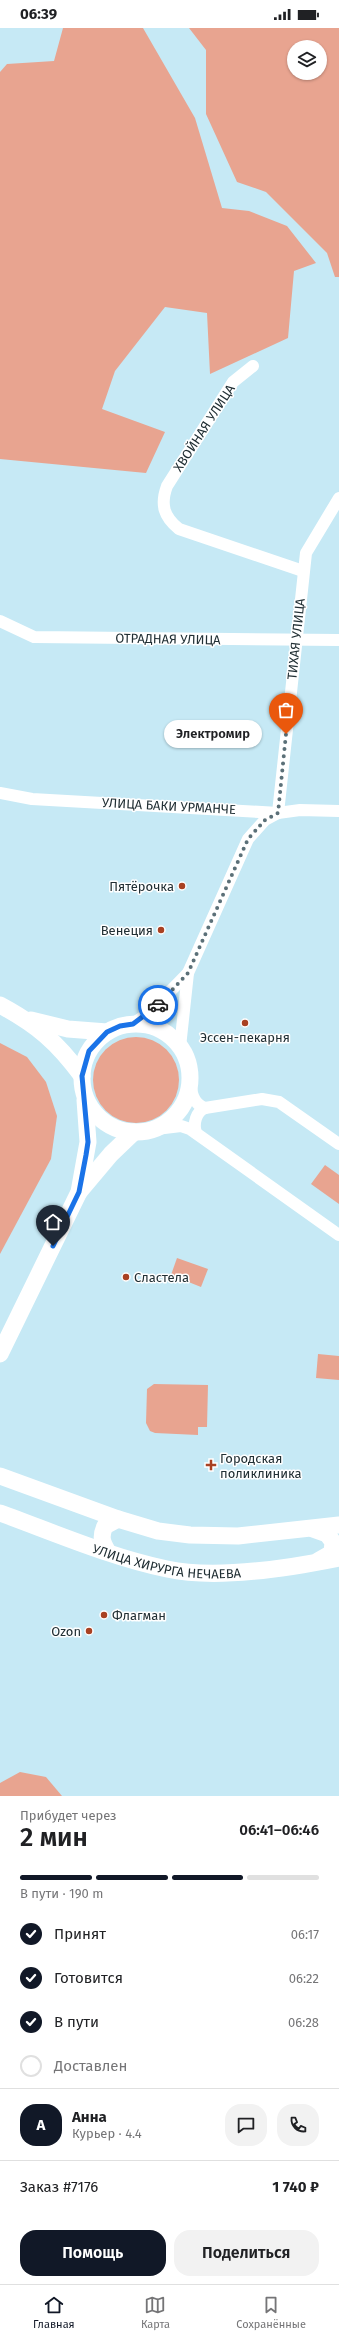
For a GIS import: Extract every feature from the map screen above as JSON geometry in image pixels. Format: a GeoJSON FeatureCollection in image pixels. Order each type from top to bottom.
{"type":"FeatureCollection","features":[{"type":"Feature","properties":{"kind":"main road"},"geometry":{"type":"LineString","coordinates":[[0,1005],[27,1019],[54,1041],[82,1076]]}},
{"type":"Feature","properties":{"kind":"main road"},"geometry":{"type":"LineString","coordinates":[[27,1019],[68,1028],[107,1032]]}},
{"type":"Feature","properties":{"kind":"main road"},"geometry":{"type":"LineString","coordinates":[[79,1192],[88,1142],[82,1076],[89,1051],[107,1032],[120,1026],[133,1024],[147,1025],[160,1030],[171,1037],[180,1047],[189,1072],[190,1084],[182,1106],[175,1115],[156,1128],[134,1132],[121,1130],[104,1121],[90,1107],[84,1095]]}},
{"type":"Feature","properties":{"kind":"main road"},"geometry":{"type":"LineString","coordinates":[[0,1354],[79,1192],[111,1154],[134,1132]]}},
{"type":"Feature","properties":{"kind":"main road","name":"УЛИЦА ХИРУРГА НЕЧАЕВА"},"geometry":{"type":"LineString","coordinates":[[0,1476],[118,1519],[158,1531],[190,1535],[252,1535],[313,1529],[339,1524]]}},
{"type":"Feature","properties":{"kind":"main road","name":"УЛИЦА ХИРУРГА НЕЧАЕВА"},"geometry":{"type":"LineString","coordinates":[[0,1513],[108,1552],[168,1569],[189,1571],[259,1570],[339,1558]]}},
{"type":"Feature","properties":{"kind":"main road"},"geometry":{"type":"LineString","coordinates":[[108,1552],[103,1544],[101,1536],[105,1526],[118,1519]]}},
{"type":"Feature","properties":{"kind":"main road"},"geometry":{"type":"LineString","coordinates":[[313,1529],[327,1534],[333,1542],[332,1554],[316,1562]]}},
{"type":"Feature","properties":{"kind":"street","name":"ХВОЙНАЯ УЛИЦА"},"geometry":{"type":"LineString","coordinates":[[254,366],[233,382],[167,486],[163,497],[165,514],[171,523],[179,529],[303,571]]}},
{"type":"Feature","properties":{"kind":"street","name":"ТИХАЯ УЛИЦА"},"geometry":{"type":"LineString","coordinates":[[278,813],[306,553],[312,539],[339,498]]}},
{"type":"Feature","properties":{"kind":"street","name":"ОТРАДНАЯ УЛИЦА"},"geometry":{"type":"LineString","coordinates":[[0,621],[34,637],[339,640]]}},
{"type":"Feature","properties":{"kind":"street","name":"УЛИЦА БАКИ УРМАНЧЕ"},"geometry":{"type":"LineString","coordinates":[[0,793],[32,799],[278,813],[300,810],[339,811]]}},
{"type":"Feature","properties":{"kind":"street"},"geometry":{"type":"LineString","coordinates":[[180,1047],[188,973],[248,839],[265,820],[278,813]]}},
{"type":"Feature","properties":{"kind":"street"},"geometry":{"type":"LineString","coordinates":[[133,1024],[152,1010],[188,973]]}},
{"type":"Feature","properties":{"kind":"street"},"geometry":{"type":"LineString","coordinates":[[189,1072],[193,1099],[206,1108]]}},
{"type":"Feature","properties":{"kind":"street"},"geometry":{"type":"LineString","coordinates":[[196,1133],[195,1121],[200,1111],[206,1108],[262,1099],[279,1102],[339,1144]]}},
{"type":"Feature","properties":{"kind":"street"},"geometry":{"type":"LineString","coordinates":[[156,1128],[181,1126],[196,1133],[339,1235]]}},
{"type":"Feature","properties":{"kind":"shaded area"},"geometry":{"type":"Polygon","coordinates":[[[63,28],[143,28],[195,118],[222,208],[249,211],[287,226],[316,263],[294,271],[288,338],[210,374],[207,313],[165,307],[115,371],[102,409],[165,432],[146,473],[0,459],[0,72],[7,64],[54,61],[63,28]]]}},
{"type":"Feature","properties":{"kind":"shaded area"},"geometry":{"type":"Polygon","coordinates":[[[189,28],[339,28],[339,277],[335,277],[327,253],[266,192],[237,182],[206,114],[206,50],[189,28]]]}},
{"type":"Feature","properties":{"kind":"shaded area"},"geometry":{"type":"Polygon","coordinates":[[[136,1037],[152,1040],[160,1044],[172,1056],[176,1064],[179,1080],[176,1096],[172,1104],[160,1116],[152,1120],[136,1123],[120,1120],[112,1116],[100,1104],[96,1096],[93,1080],[96,1064],[100,1056],[112,1044],[120,1040],[136,1037]]]}},
{"type":"Feature","properties":{"kind":"shaded area"},"geometry":{"type":"Polygon","coordinates":[[[0,1043],[27,1057],[46,1082],[57,1116],[51,1159],[0,1254],[0,1043]]]}},
{"type":"Feature","properties":{"kind":"shaded area"},"geometry":{"type":"Polygon","coordinates":[[[325,1165],[339,1175],[339,1204],[311,1184],[325,1165]]]}},
{"type":"Feature","properties":{"kind":"shaded area"},"geometry":{"type":"Polygon","coordinates":[[[177,1258],[208,1269],[201,1287],[171,1275],[177,1258]]]}},
{"type":"Feature","properties":{"kind":"shaded area"},"geometry":{"type":"Polygon","coordinates":[[[318,1354],[339,1356],[339,1380],[316,1378],[318,1354]]]}},
{"type":"Feature","properties":{"kind":"shaded area"},"geometry":{"type":"Polygon","coordinates":[[[154,1384],[208,1385],[207,1427],[198,1427],[198,1435],[155,1433],[150,1431],[146,1423],[147,1389],[154,1384]]]}},
{"type":"Feature","properties":{"kind":"shaded area"},"geometry":{"type":"Polygon","coordinates":[[[20,1772],[46,1777],[62,1796],[0,1796],[0,1783],[20,1772]]]}},
{"type":"Feature","properties":{"kind":"way so far"},"geometry":{"type":"LineString","coordinates":[[158,1005],[188,973],[248,839],[256,828],[265,820],[278,813],[286,734]]}},
{"type":"Feature","properties":{"kind":"place","name":"Электромир"},"geometry":{"type":"Point","coordinates":[286,734]}},
{"type":"Feature","properties":{"kind":"place","name":"Пятёрочка"},"geometry":{"type":"Point","coordinates":[182,886]}},
{"type":"Feature","properties":{"kind":"place","name":"Венеция"},"geometry":{"type":"Point","coordinates":[161,930]}},
{"type":"Feature","properties":{"kind":"place","name":"Эссен-пекарня"},"geometry":{"type":"Point","coordinates":[245,1023]}},
{"type":"Feature","properties":{"kind":"place","name":"Сластела"},"geometry":{"type":"Point","coordinates":[126,1277]}},
{"type":"Feature","properties":{"kind":"place","name":"Городская поликлиника"},"geometry":{"type":"Point","coordinates":[211,1465]}},
{"type":"Feature","properties":{"kind":"place","name":"Флагман"},"geometry":{"type":"Point","coordinates":[104,1615]}},
{"type":"Feature","properties":{"kind":"place","name":"Ozon"},"geometry":{"type":"Point","coordinates":[89,1631]}},
{"type":"Feature","properties":{"kind":"route"},"geometry":{"type":"LineString","coordinates":[[53,1246],[79,1192],[86,1155],[88,1142],[82,1076],[84,1063],[89,1051],[97,1040],[107,1032],[120,1026],[133,1024],[158,1005]]}}]}
